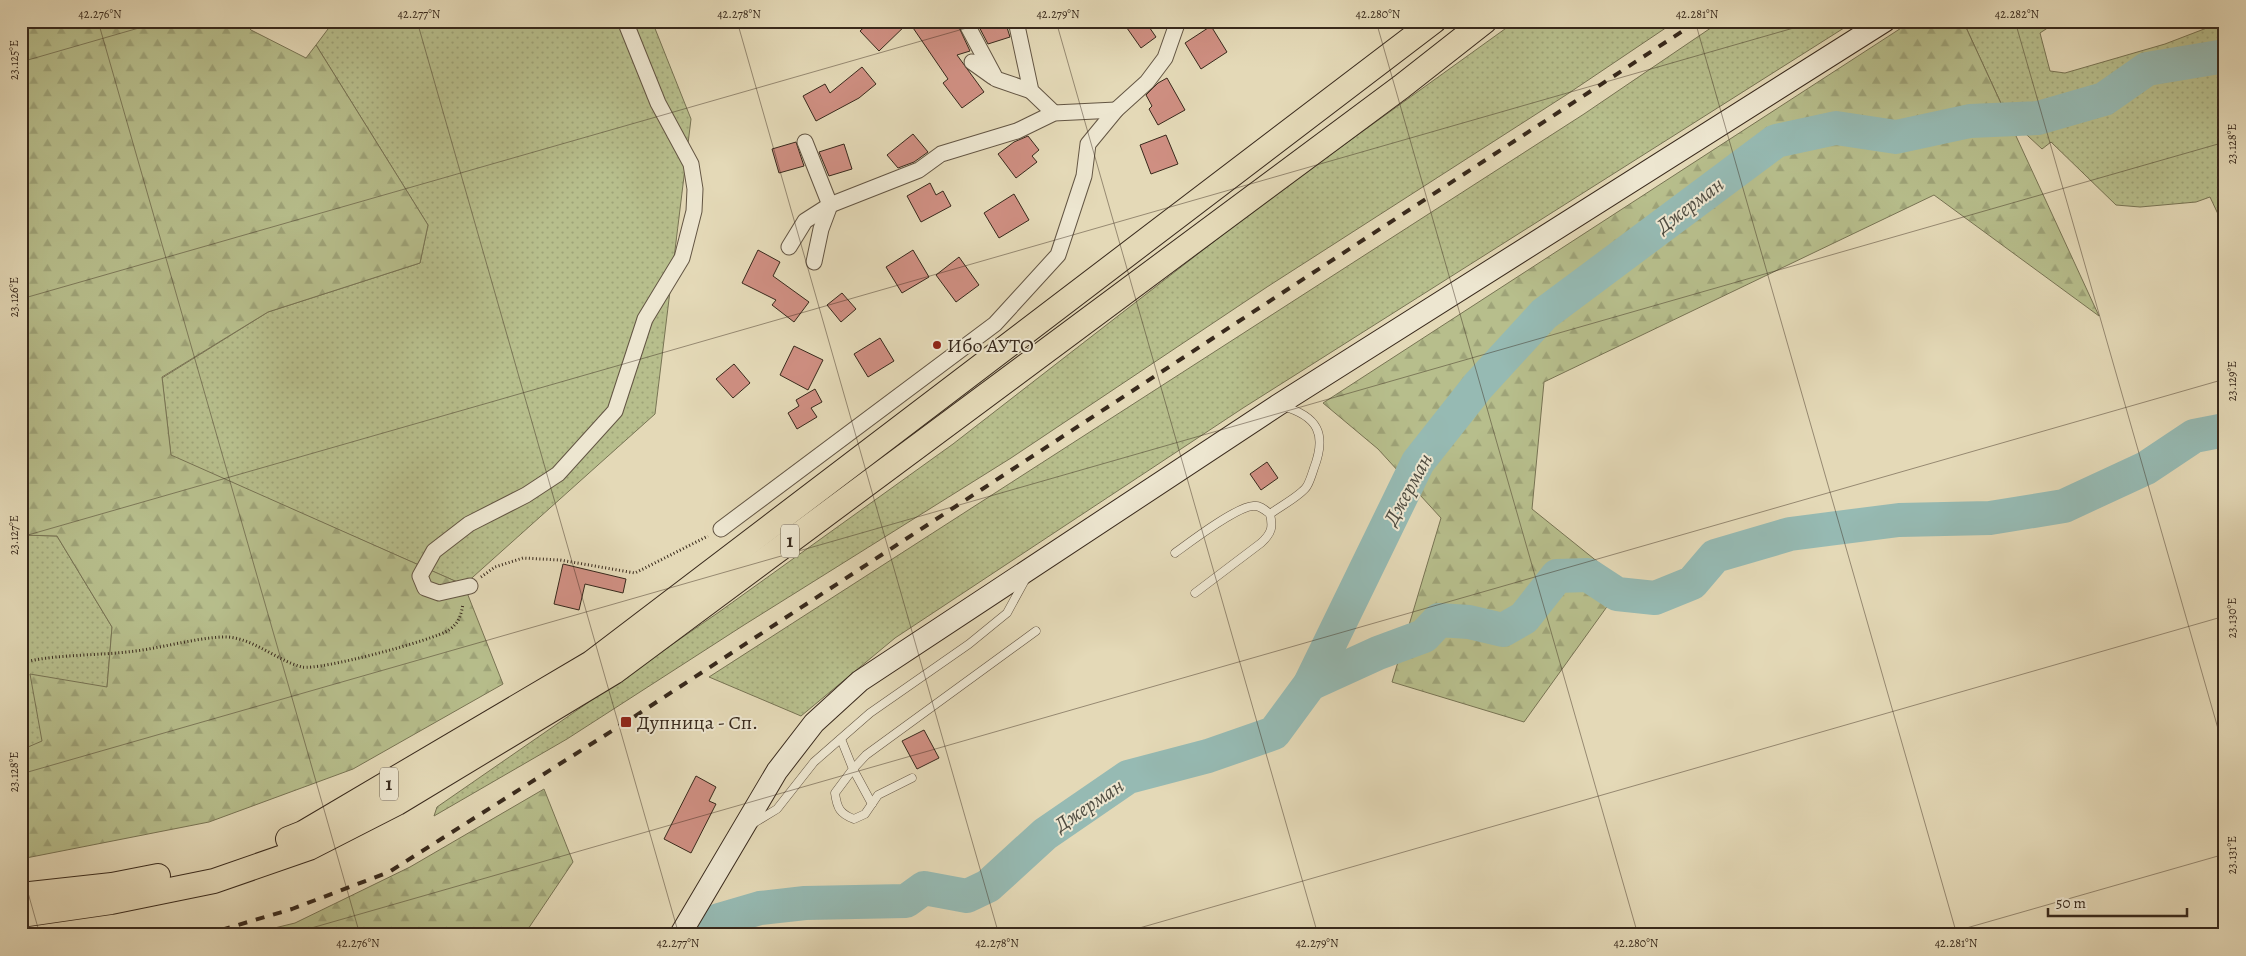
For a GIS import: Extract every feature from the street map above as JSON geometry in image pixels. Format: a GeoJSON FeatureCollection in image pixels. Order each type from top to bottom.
{"type":"FeatureCollection","features":[{"type":"Feature","properties":{"kind":"main road","name":"1"},"geometry":{"type":"LineString","coordinates":[[21,895],[112,885],[209,866],[303,834],[591,663],[1434,21]]}},
{"type":"Feature","properties":{"kind":"main road","name":"1"},"geometry":{"type":"LineString","coordinates":[[21,914],[111,902],[214,881],[309,848],[397,803],[614,672],[1401,87],[1486,21]]}},
{"type":"Feature","properties":{"kind":"main road"},"geometry":{"type":"LineString","coordinates":[[680,935],[777,771],[814,723],[860,681],[1278,405],[1885,21]]}},
{"type":"Feature","properties":{"kind":"street"},"geometry":{"type":"LineString","coordinates":[[470,586],[439,593],[425,588],[420,576],[434,551],[469,524],[526,495],[558,474],[615,411],[645,319],[682,258],[694,211],[695,189],[691,164],[658,103],[625,21]]}},
{"type":"Feature","properties":{"kind":"street"},"geometry":{"type":"LineString","coordinates":[[965,21],[996,79]]}},
{"type":"Feature","properties":{"kind":"street"},"geometry":{"type":"LineString","coordinates":[[1016,21],[1031,90]]}},
{"type":"Feature","properties":{"kind":"street"},"geometry":{"type":"LineString","coordinates":[[721,530],[995,324],[1058,255],[1084,176],[1088,144],[1116,110],[1147,82],[1165,58],[1178,21]]}},
{"type":"Feature","properties":{"kind":"street"},"geometry":{"type":"LineString","coordinates":[[972,62],[996,79],[1031,90],[1054,113]]}},
{"type":"Feature","properties":{"kind":"street"},"geometry":{"type":"LineString","coordinates":[[789,247],[805,221],[830,205],[919,170],[941,154],[1017,131],[1054,113],[1116,110]]}},
{"type":"Feature","properties":{"kind":"street"},"geometry":{"type":"LineString","coordinates":[[805,142],[830,205],[821,229],[814,262]]}},
{"type":"Feature","properties":{"kind":"lane"},"geometry":{"type":"LineString","coordinates":[[1270,514],[1307,488],[1321,451],[1318,429],[1309,418],[1298,410],[1278,405]]}},
{"type":"Feature","properties":{"kind":"lane"},"geometry":{"type":"LineString","coordinates":[[1175,553],[1239,510],[1252,506],[1263,508],[1270,514],[1273,525],[1270,535],[1251,552],[1195,593]]}},
{"type":"Feature","properties":{"kind":"lane"},"geometry":{"type":"LineString","coordinates":[[736,838],[777,809],[814,762],[870,713],[969,644],[1007,613],[1033,566]]}},
{"type":"Feature","properties":{"kind":"lane"},"geometry":{"type":"LineString","coordinates":[[912,778],[878,795],[866,814],[854,819],[843,815],[837,806],[835,793],[866,755],[1036,631]]}},
{"type":"Feature","properties":{"kind":"lane"},"geometry":{"type":"LineString","coordinates":[[840,739],[853,769],[872,804]]}},
{"type":"Feature","properties":{"kind":"path"},"geometry":{"type":"LineString","coordinates":[[21,663],[57,656],[127,652],[222,637],[241,639],[304,667],[326,666],[427,639],[448,630],[459,620],[470,586],[495,567],[523,558],[560,560],[635,573],[721,530]]}},
{"type":"Feature","properties":{"kind":"green space"},"geometry":{"type":"Polygon","coordinates":[[[21,21],[242,21],[251,30],[306,58],[316,45],[428,225],[420,263],[268,312],[162,377],[171,455],[464,585],[503,684],[353,769],[209,822],[21,859],[21,750],[42,741],[30,674],[107,687],[112,627],[57,536],[21,535],[21,21]]]}},
{"type":"Feature","properties":{"kind":"green space"},"geometry":{"type":"Polygon","coordinates":[[[334,21],[652,21],[691,119],[655,414],[464,585],[171,456],[162,378],[268,312],[420,263],[428,225],[316,45],[334,21]]]}},
{"type":"Feature","properties":{"kind":"green space"},"geometry":{"type":"Polygon","coordinates":[[[1516,21],[1676,21],[1566,95],[1267,287],[1011,458],[744,625],[567,739],[434,816],[437,807],[719,612],[953,444],[1270,198],[1516,21]]]}},
{"type":"Feature","properties":{"kind":"green space"},"geometry":{"type":"Polygon","coordinates":[[[1721,21],[1855,21],[1243,408],[895,638],[801,716],[709,677],[1584,114],[1721,21]]]}},
{"type":"Feature","properties":{"kind":"green space"},"geometry":{"type":"Polygon","coordinates":[[[1912,21],[1963,21],[2099,316],[1934,195],[1544,382],[1532,509],[1624,583],[1524,722],[1392,682],[1441,518],[1378,449],[1323,403],[1912,21]]]}},
{"type":"Feature","properties":{"kind":"green space"},"geometry":{"type":"Polygon","coordinates":[[[1963,21],[2046,21],[2049,27],[2040,33],[2050,71],[2065,73],[2165,44],[2225,21],[2225,229],[2210,197],[2196,202],[2140,207],[2116,205],[2051,142],[2042,149],[2014,123],[2011,125],[1963,21]]]}},
{"type":"Feature","properties":{"kind":"green space"},"geometry":{"type":"Polygon","coordinates":[[[21,535],[57,536],[112,627],[107,688],[43,742],[21,750],[21,535]]]}},
{"type":"Feature","properties":{"kind":"green space"},"geometry":{"type":"Polygon","coordinates":[[[544,789],[573,862],[524,935],[246,935],[295,923],[410,867],[544,789]]]}},
{"type":"Feature","properties":{"kind":"building"},"geometry":{"type":"Polygon","coordinates":[[[871,21],[956,21],[970,51],[957,55],[984,92],[962,108],[943,83],[948,79],[909,22],[879,51],[860,31],[871,21]]]}},
{"type":"Feature","properties":{"kind":"building"},"geometry":{"type":"Polygon","coordinates":[[[976,21],[1005,21],[1010,37],[988,44],[976,21]]]}},
{"type":"Feature","properties":{"kind":"building"},"geometry":{"type":"Polygon","coordinates":[[[1122,21],[1145,21],[1156,37],[1141,48],[1122,21]]]}},
{"type":"Feature","properties":{"kind":"building"},"geometry":{"type":"Polygon","coordinates":[[[1211,26],[1227,52],[1201,69],[1185,43],[1211,26]]]}},
{"type":"Feature","properties":{"kind":"building"},"geometry":{"type":"Polygon","coordinates":[[[862,67],[876,84],[859,98],[816,121],[803,96],[825,84],[830,93],[862,67]]]}},
{"type":"Feature","properties":{"kind":"building"},"geometry":{"type":"Polygon","coordinates":[[[1167,78],[1185,110],[1158,125],[1149,109],[1152,106],[1146,95],[1158,83],[1167,78]]]}},
{"type":"Feature","properties":{"kind":"building"},"geometry":{"type":"Polygon","coordinates":[[[913,134],[928,152],[914,162],[898,168],[887,155],[913,134]]]}},
{"type":"Feature","properties":{"kind":"building"},"geometry":{"type":"Polygon","coordinates":[[[1166,135],[1178,164],[1151,174],[1140,145],[1166,135]]]}},
{"type":"Feature","properties":{"kind":"building"},"geometry":{"type":"Polygon","coordinates":[[[1028,136],[1039,150],[1032,156],[1037,162],[1016,178],[998,154],[1014,142],[1028,136]]]}},
{"type":"Feature","properties":{"kind":"building"},"geometry":{"type":"Polygon","coordinates":[[[796,142],[804,166],[779,173],[772,149],[796,142]]]}},
{"type":"Feature","properties":{"kind":"building"},"geometry":{"type":"Polygon","coordinates":[[[844,144],[852,169],[829,176],[819,152],[844,144]]]}},
{"type":"Feature","properties":{"kind":"building"},"geometry":{"type":"Polygon","coordinates":[[[930,183],[936,195],[943,191],[951,206],[921,222],[907,196],[930,183]]]}},
{"type":"Feature","properties":{"kind":"building"},"geometry":{"type":"Polygon","coordinates":[[[1014,194],[1029,220],[999,238],[984,213],[1014,194]]]}},
{"type":"Feature","properties":{"kind":"building"},"geometry":{"type":"Polygon","coordinates":[[[758,250],[780,262],[773,276],[809,302],[794,322],[772,305],[776,300],[742,283],[758,250]]]}},
{"type":"Feature","properties":{"kind":"building"},"geometry":{"type":"Polygon","coordinates":[[[913,250],[929,277],[902,293],[886,267],[913,250]]]}},
{"type":"Feature","properties":{"kind":"building"},"geometry":{"type":"Polygon","coordinates":[[[959,257],[979,285],[956,302],[936,275],[959,257]]]}},
{"type":"Feature","properties":{"kind":"building"},"geometry":{"type":"Polygon","coordinates":[[[842,293],[856,309],[841,322],[827,305],[842,293]]]}},
{"type":"Feature","properties":{"kind":"building"},"geometry":{"type":"Polygon","coordinates":[[[880,338],[894,361],[868,377],[854,354],[880,338]]]}},
{"type":"Feature","properties":{"kind":"building"},"geometry":{"type":"Polygon","coordinates":[[[794,346],[823,360],[808,390],[780,375],[794,346]]]}},
{"type":"Feature","properties":{"kind":"building"},"geometry":{"type":"Polygon","coordinates":[[[734,364],[750,383],[733,398],[716,379],[734,364]]]}},
{"type":"Feature","properties":{"kind":"building"},"geometry":{"type":"Polygon","coordinates":[[[815,389],[822,402],[811,408],[817,417],[797,429],[788,413],[799,406],[796,400],[815,389]]]}},
{"type":"Feature","properties":{"kind":"building"},"geometry":{"type":"Polygon","coordinates":[[[1267,462],[1278,478],[1261,490],[1250,474],[1267,462]]]}},
{"type":"Feature","properties":{"kind":"building"},"geometry":{"type":"Polygon","coordinates":[[[563,564],[626,579],[623,593],[585,584],[579,610],[554,604],[563,564]]]}},
{"type":"Feature","properties":{"kind":"building"},"geometry":{"type":"Polygon","coordinates":[[[924,730],[939,758],[917,769],[902,741],[924,730]]]}},
{"type":"Feature","properties":{"kind":"building"},"geometry":{"type":"Polygon","coordinates":[[[696,776],[716,787],[709,801],[716,804],[691,853],[664,839],[696,776]]]}},
{"type":"Feature","properties":{"kind":"waterway","name":"Джерман"},"geometry":{"type":"LineString","coordinates":[[693,935],[719,920],[760,908],[805,903],[906,901],[924,888],[967,896],[988,886],[1045,834],[1128,777],[1208,756],[1274,733],[1310,684],[1418,462],[1478,386],[1544,314],[1776,141],[1836,128],[1896,137],[1970,121],[2038,118],[2104,99],[2147,69],[2225,56]]}},
{"type":"Feature","properties":{"kind":"waterway"},"geometry":{"type":"LineString","coordinates":[[1310,684],[1378,653],[1424,636],[1439,620],[1469,622],[1503,630],[1524,618],[1557,576],[1588,575],[1617,594],[1655,598],[1692,583],[1715,556],[1790,534],[1899,520],[1990,518],[2064,506],[2146,468],[2194,436],[2225,430]]}},
{"type":"Feature","properties":{"kind":"railway"},"geometry":{"type":"LineString","coordinates":[[204,935],[292,909],[389,872],[626,722],[1698,21]]}},
{"type":"Feature","properties":{"kind":"place","name":"Ибо АУТО"},"geometry":{"type":"Point","coordinates":[937,345]}},
{"type":"Feature","properties":{"kind":"place","name":"Дупница - Сп."},"geometry":{"type":"Point","coordinates":[626,722]}}]}
